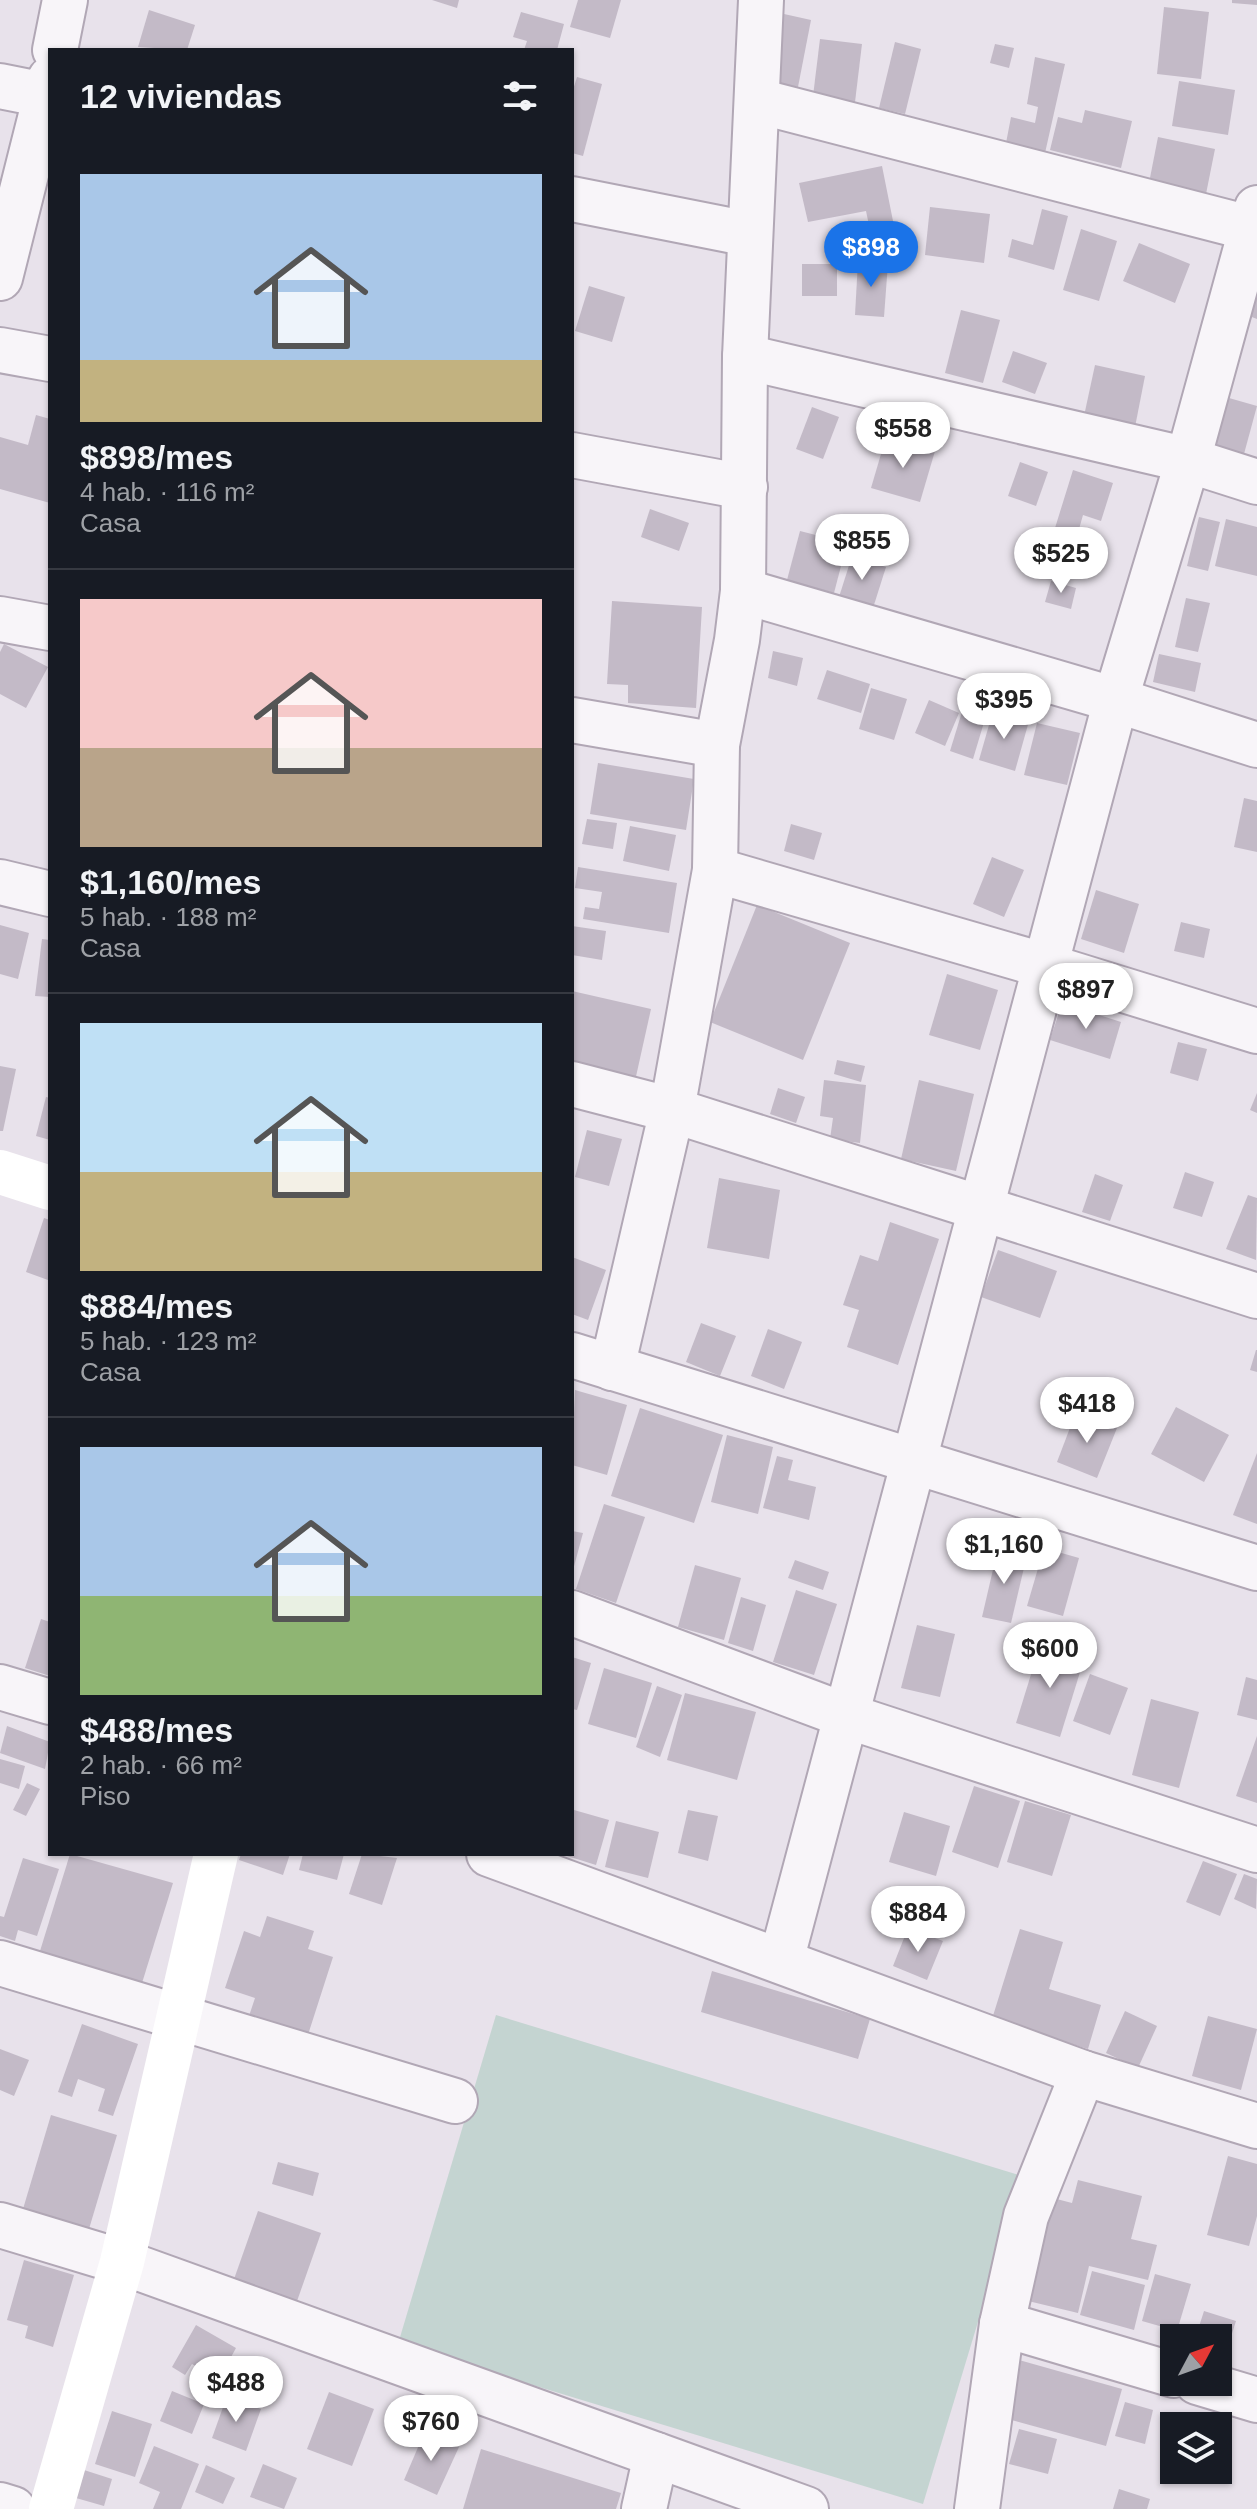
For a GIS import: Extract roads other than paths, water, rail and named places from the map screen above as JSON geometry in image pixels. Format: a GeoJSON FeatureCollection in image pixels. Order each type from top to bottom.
{"type":"FeatureCollection","features":[{"type":"Feature","properties":{"kind":"street"},"geometry":{"type":"LineString","coordinates":[[55,48],[65,0]]}},
{"type":"Feature","properties":{"kind":"street"},"geometry":{"type":"LineString","coordinates":[[761,0],[745,357],[743,591],[717,745],[715,870],[672,1110],[592,1362],[1257,1568]]}},
{"type":"Feature","properties":{"kind":"street"},"geometry":{"type":"LineString","coordinates":[[0,86],[48,90]]}},
{"type":"Feature","properties":{"kind":"street"},"geometry":{"type":"LineString","coordinates":[[0,278],[48,94]]}},
{"type":"Feature","properties":{"kind":"street"},"geometry":{"type":"LineString","coordinates":[[758,101],[1255,222],[1116,700],[781,1961]]}},
{"type":"Feature","properties":{"kind":"street"},"geometry":{"type":"LineString","coordinates":[[574,199],[749,234]]}},
{"type":"Feature","properties":{"kind":"street"},"geometry":{"type":"LineString","coordinates":[[0,350],[48,359]]}},
{"type":"Feature","properties":{"kind":"street"},"geometry":{"type":"LineString","coordinates":[[745,357],[1188,460],[1257,482]]}},
{"type":"Feature","properties":{"kind":"street"},"geometry":{"type":"LineString","coordinates":[[574,455],[745,487]]}},
{"type":"Feature","properties":{"kind":"street"},"geometry":{"type":"LineString","coordinates":[[743,591],[1116,700],[1257,745]]}},
{"type":"Feature","properties":{"kind":"street"},"geometry":{"type":"LineString","coordinates":[[0,619],[48,628]]}},
{"type":"Feature","properties":{"kind":"street"},"geometry":{"type":"LineString","coordinates":[[574,720],[717,745]]}},
{"type":"Feature","properties":{"kind":"street"},"geometry":{"type":"LineString","coordinates":[[715,870],[1257,1031]]}},
{"type":"Feature","properties":{"kind":"street"},"geometry":{"type":"LineString","coordinates":[[0,882],[48,894]]}},
{"type":"Feature","properties":{"kind":"street"},"geometry":{"type":"LineString","coordinates":[[574,1085],[672,1110],[1257,1296]]}},
{"type":"Feature","properties":{"kind":"street"},"geometry":{"type":"LineString","coordinates":[[0,1172],[48,1187]]}},
{"type":"Feature","properties":{"kind":"street"},"geometry":{"type":"LineString","coordinates":[[574,1614],[847,1716],[1257,1850]]}},
{"type":"Feature","properties":{"kind":"street"},"geometry":{"type":"LineString","coordinates":[[0,1687],[48,1701]]}},
{"type":"Feature","properties":{"kind":"street"},"geometry":{"type":"LineString","coordinates":[[51,2509],[122,2262],[216,1856]]}},
{"type":"Feature","properties":{"kind":"street"},"geometry":{"type":"LineString","coordinates":[[494,1856],[1083,2073],[1257,2126]]}},
{"type":"Feature","properties":{"kind":"street"},"geometry":{"type":"LineString","coordinates":[[0,1963],[455,2101]]}},
{"type":"Feature","properties":{"kind":"street"},"geometry":{"type":"LineString","coordinates":[[977,2509],[1002,2324],[1026,2216],[1083,2073]]}},
{"type":"Feature","properties":{"kind":"street"},"geometry":{"type":"LineString","coordinates":[[0,2225],[122,2262],[806,2509]]}},
{"type":"Feature","properties":{"kind":"street"},"geometry":{"type":"LineString","coordinates":[[1002,2324],[1160,2371]]}},
{"type":"Feature","properties":{"kind":"street"},"geometry":{"type":"LineString","coordinates":[[1232,2392],[1257,2400]]}},
{"type":"Feature","properties":{"kind":"street"},"geometry":{"type":"LineString","coordinates":[[644,2509],[656,2455]]}},
{"type":"Feature","properties":{"kind":"street"},"geometry":{"type":"LineString","coordinates":[[0,2505],[13,2509]]}}]}
